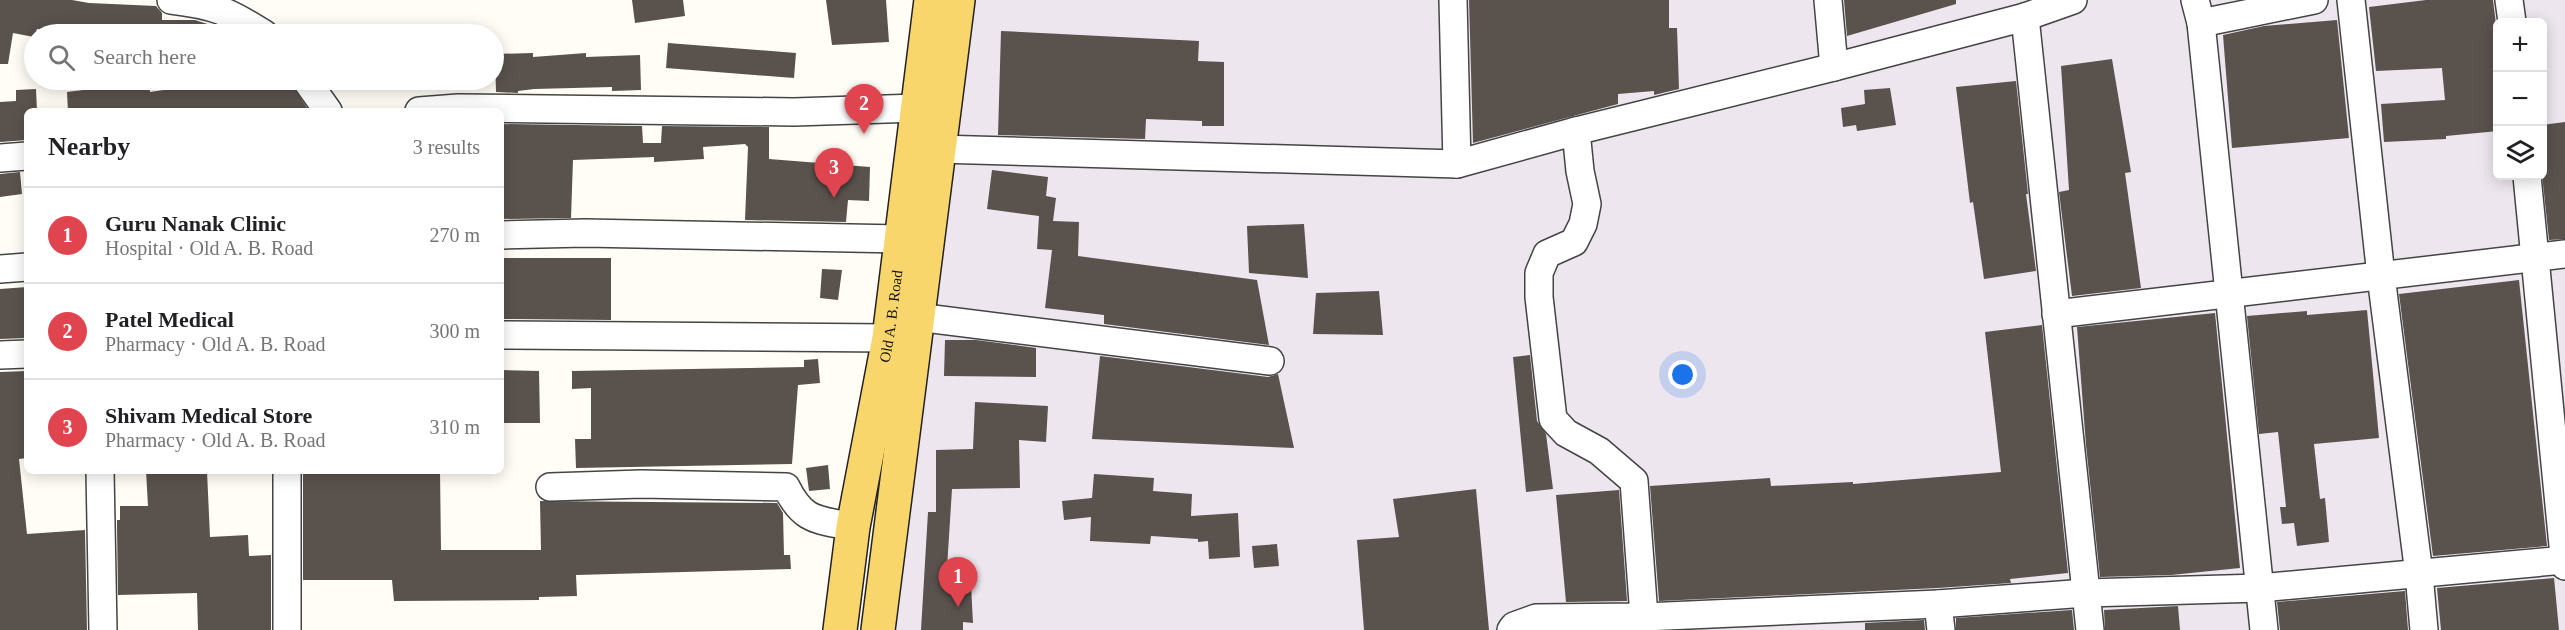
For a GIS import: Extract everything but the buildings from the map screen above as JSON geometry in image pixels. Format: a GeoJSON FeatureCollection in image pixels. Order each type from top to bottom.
{"type":"FeatureCollection","features":[{"type":"Feature","properties":{"kind":"main road","name":"Old A. B. Road"},"geometry":{"type":"LineString","coordinates":[[840,630],[853,527],[889,338],[931,0]]}},
{"type":"Feature","properties":{"kind":"main road","name":"Old A. B. Road"},"geometry":{"type":"LineString","coordinates":[[878,630],[958,0]]}},
{"type":"Feature","properties":{"kind":"street"},"geometry":{"type":"LineString","coordinates":[[171,0],[200,4],[230,13],[248,24]]}},
{"type":"Feature","properties":{"kind":"street"},"geometry":{"type":"LineString","coordinates":[[1453,0],[1457,164]]}},
{"type":"Feature","properties":{"kind":"street"},"geometry":{"type":"LineString","coordinates":[[1828,0],[1834,67]]}},
{"type":"Feature","properties":{"kind":"street"},"geometry":{"type":"LineString","coordinates":[[938,149],[1457,164],[1576,130],[1834,67],[2025,17],[2073,0]]}},
{"type":"Feature","properties":{"kind":"street"},"geometry":{"type":"LineString","coordinates":[[2264,630],[2198,11],[2314,0]]}},
{"type":"Feature","properties":{"kind":"street"},"geometry":{"type":"LineString","coordinates":[[2351,0],[2381,276],[2419,573],[2424,630]]}},
{"type":"Feature","properties":{"kind":"street"},"geometry":{"type":"LineString","coordinates":[[2510,0],[2512,18]]}},
{"type":"Feature","properties":{"kind":"street"},"geometry":{"type":"LineString","coordinates":[[2025,17],[2090,630]]}},
{"type":"Feature","properties":{"kind":"street"},"geometry":{"type":"LineString","coordinates":[[313,90],[326,108]]}},
{"type":"Feature","properties":{"kind":"street"},"geometry":{"type":"LineString","coordinates":[[504,109],[794,112],[917,108]]}},
{"type":"Feature","properties":{"kind":"street"},"geometry":{"type":"LineString","coordinates":[[1576,130],[1580,171],[1587,204],[1583,224],[1574,242],[1547,254],[1539,273],[1549,391],[1553,419],[1566,433],[1599,451],[1634,481],[1644,624]]}},
{"type":"Feature","properties":{"kind":"street"},"geometry":{"type":"LineString","coordinates":[[0,158],[24,156]]}},
{"type":"Feature","properties":{"kind":"street"},"geometry":{"type":"LineString","coordinates":[[2527,180],[2535,257],[2557,401],[2565,566]]}},
{"type":"Feature","properties":{"kind":"street"},"geometry":{"type":"LineString","coordinates":[[504,235],[585,233],[900,239]]}},
{"type":"Feature","properties":{"kind":"street"},"geometry":{"type":"LineString","coordinates":[[2056,314],[2565,254]]}},
{"type":"Feature","properties":{"kind":"street"},"geometry":{"type":"LineString","coordinates":[[0,269],[24,267]]}},
{"type":"Feature","properties":{"kind":"street"},"geometry":{"type":"LineString","coordinates":[[917,317],[1270,361]]}},
{"type":"Feature","properties":{"kind":"street"},"geometry":{"type":"LineString","coordinates":[[504,335],[889,338]]}},
{"type":"Feature","properties":{"kind":"street"},"geometry":{"type":"LineString","coordinates":[[0,355],[24,354]]}},
{"type":"Feature","properties":{"kind":"street"},"geometry":{"type":"LineString","coordinates":[[100,474],[104,630]]}},
{"type":"Feature","properties":{"kind":"street"},"geometry":{"type":"LineString","coordinates":[[287,474],[287,630]]}},
{"type":"Feature","properties":{"kind":"street"},"geometry":{"type":"LineString","coordinates":[[550,486],[640,484],[786,487],[798,508],[810,518],[853,527]]}},
{"type":"Feature","properties":{"kind":"street"},"geometry":{"type":"LineString","coordinates":[[1511,630],[1514,626],[1536,618],[1644,624],[1940,617],[2086,593],[2260,588],[2565,560]]}},
{"type":"Feature","properties":{"kind":"shaded area"},"geometry":{"type":"Polygon","coordinates":[[[975,0],[2565,0],[2565,630],[896,630],[975,0]]]}},
{"type":"Feature","properties":{"kind":"place","name":"Patel Medical"},"geometry":{"type":"Point","coordinates":[864,134]}},
{"type":"Feature","properties":{"kind":"place","name":"Shivam Medical Store"},"geometry":{"type":"Point","coordinates":[834,198]}},
{"type":"Feature","properties":{"kind":"place","name":"Guru Nanak Clinic"},"geometry":{"type":"Point","coordinates":[958,607]}}]}
